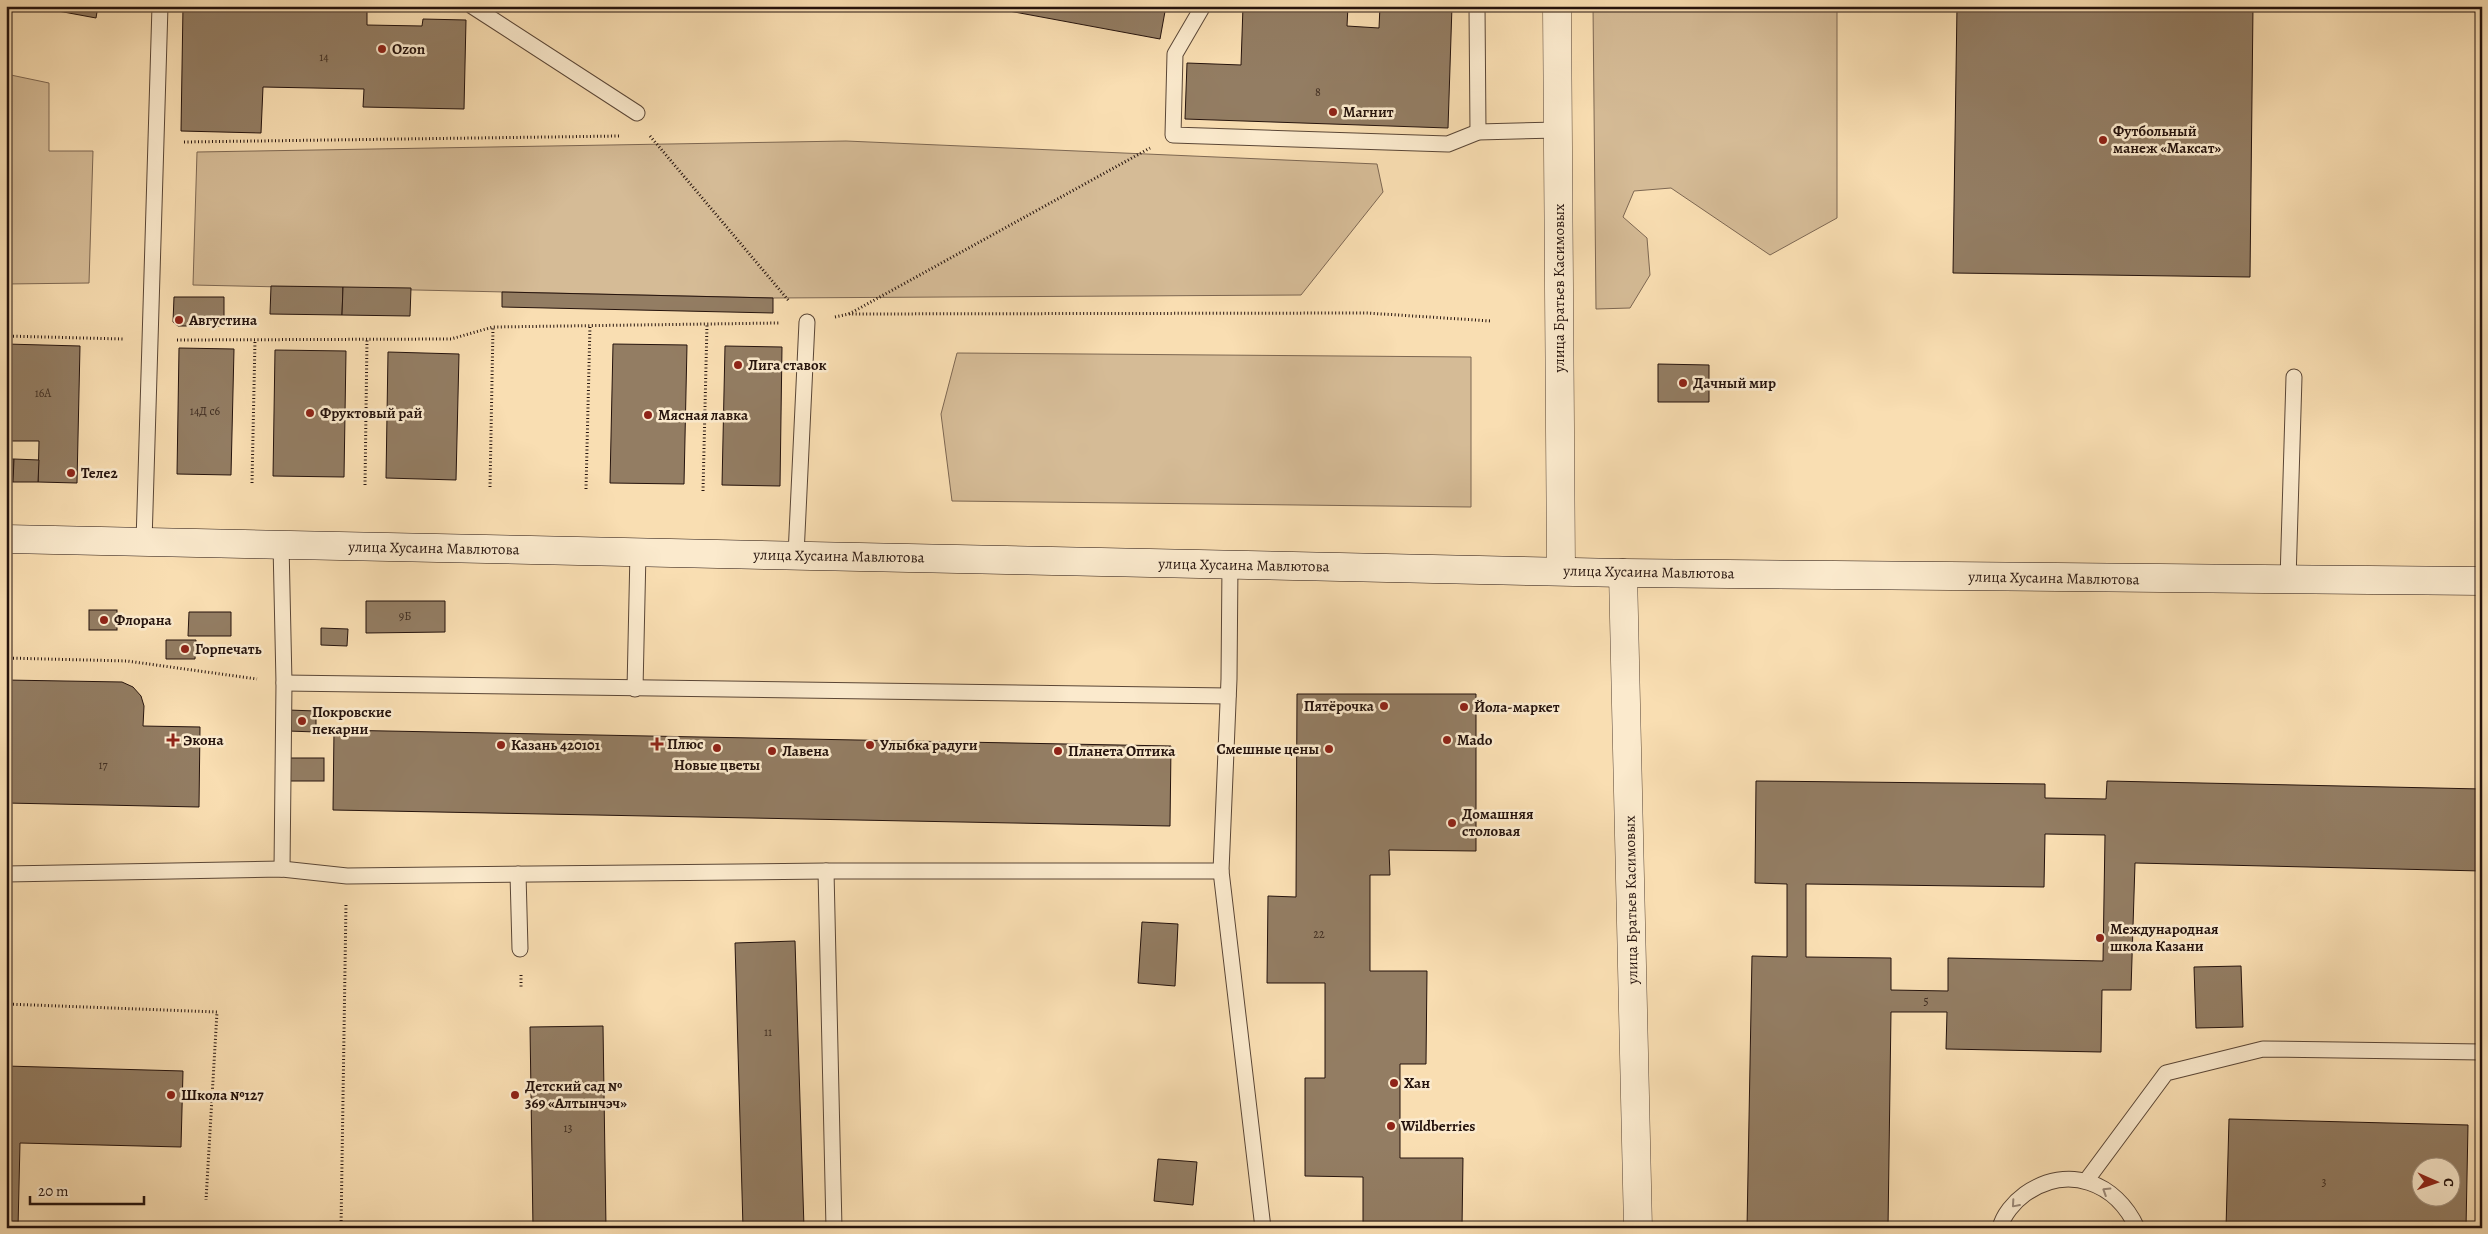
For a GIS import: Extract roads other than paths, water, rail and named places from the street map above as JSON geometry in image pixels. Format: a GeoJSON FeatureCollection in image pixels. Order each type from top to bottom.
{"type":"FeatureCollection","features":[{"type":"Feature","properties":{"kind":"street","name":"улица Братьев Касимовых"},"geometry":{"type":"LineString","coordinates":[[1557,6],[1561,570]]}},
{"type":"Feature","properties":{"kind":"street","name":"улица Хусаина Мавлютова"},"geometry":{"type":"LineString","coordinates":[[6,539],[1561,570],[1623,573],[2482,581]]}},
{"type":"Feature","properties":{"kind":"street","name":"улица Братьев Касимовых"},"geometry":{"type":"LineString","coordinates":[[1623,573],[1638,1228]]}},
{"type":"Feature","properties":{"kind":"lane"},"geometry":{"type":"LineString","coordinates":[[144,542],[160,6]]}},
{"type":"Feature","properties":{"kind":"lane"},"geometry":{"type":"LineString","coordinates":[[472,6],[637,113]]}},
{"type":"Feature","properties":{"kind":"lane"},"geometry":{"type":"LineString","coordinates":[[1203,6],[1175,54],[1173,135],[1448,144],[1478,132],[1558,130]]}},
{"type":"Feature","properties":{"kind":"lane"},"geometry":{"type":"LineString","coordinates":[[1477,6],[1478,132]]}},
{"type":"Feature","properties":{"kind":"lane"},"geometry":{"type":"LineString","coordinates":[[796,555],[807,322]]}},
{"type":"Feature","properties":{"kind":"lane"},"geometry":{"type":"LineString","coordinates":[[2288,580],[2294,377]]}},
{"type":"Feature","properties":{"kind":"lane"},"geometry":{"type":"LineString","coordinates":[[281,544],[284,683],[282,869]]}},
{"type":"Feature","properties":{"kind":"lane"},"geometry":{"type":"LineString","coordinates":[[635,689],[638,552]]}},
{"type":"Feature","properties":{"kind":"lane"},"geometry":{"type":"LineString","coordinates":[[1230,564],[1228,696],[1221,870],[1263,1228]]}},
{"type":"Feature","properties":{"kind":"lane"},"geometry":{"type":"LineString","coordinates":[[284,683],[1228,696]]}},
{"type":"Feature","properties":{"kind":"lane"},"geometry":{"type":"LineString","coordinates":[[6,874],[282,869],[347,876],[826,871],[1221,870]]}},
{"type":"Feature","properties":{"kind":"lane"},"geometry":{"type":"LineString","coordinates":[[826,871],[834,1228]]}},
{"type":"Feature","properties":{"kind":"lane"},"geometry":{"type":"LineString","coordinates":[[518,874],[520,949]]}},
{"type":"Feature","properties":{"kind":"lane"},"geometry":{"type":"LineString","coordinates":[[2086,1181],[2166,1073],[2263,1049],[2482,1052]]}},
{"type":"Feature","properties":{"kind":"lane"},"geometry":{"type":"LineString","coordinates":[[2000,1228],[2016,1200],[2037,1186],[2061,1179],[2086,1181],[2108,1191],[2125,1206],[2137,1228]]}},
{"type":"Feature","properties":{"kind":"place","name":"Ozon"},"geometry":{"type":"Point","coordinates":[382,49]}},
{"type":"Feature","properties":{"kind":"place","name":"Магнит"},"geometry":{"type":"Point","coordinates":[1333,112]}},
{"type":"Feature","properties":{"kind":"place","name":"Футбольный манеж «Максат»"},"geometry":{"type":"Point","coordinates":[2103,140]}},
{"type":"Feature","properties":{"kind":"place","name":"Августина"},"geometry":{"type":"Point","coordinates":[179,320]}},
{"type":"Feature","properties":{"kind":"place","name":"Лига ставок"},"geometry":{"type":"Point","coordinates":[738,365]}},
{"type":"Feature","properties":{"kind":"place","name":"Дачный мир"},"geometry":{"type":"Point","coordinates":[1683,383]}},
{"type":"Feature","properties":{"kind":"place","name":"Фруктовый рай"},"geometry":{"type":"Point","coordinates":[310,413]}},
{"type":"Feature","properties":{"kind":"place","name":"Мясная лавка"},"geometry":{"type":"Point","coordinates":[648,415]}},
{"type":"Feature","properties":{"kind":"place","name":"Теле2"},"geometry":{"type":"Point","coordinates":[71,473]}},
{"type":"Feature","properties":{"kind":"place","name":"Флорана"},"geometry":{"type":"Point","coordinates":[104,620]}},
{"type":"Feature","properties":{"kind":"place","name":"Горпечать"},"geometry":{"type":"Point","coordinates":[185,649]}},
{"type":"Feature","properties":{"kind":"place","name":"Пятёрочка"},"geometry":{"type":"Point","coordinates":[1384,706]}},
{"type":"Feature","properties":{"kind":"place","name":"Йола-маркет"},"geometry":{"type":"Point","coordinates":[1464,707]}},
{"type":"Feature","properties":{"kind":"place","name":"Покровские пекарни"},"geometry":{"type":"Point","coordinates":[302,721]}},
{"type":"Feature","properties":{"kind":"place","name":"Экона"},"geometry":{"type":"Point","coordinates":[173,740]}},
{"type":"Feature","properties":{"kind":"place","name":"Mado"},"geometry":{"type":"Point","coordinates":[1447,740]}},
{"type":"Feature","properties":{"kind":"place","name":"Плюс"},"geometry":{"type":"Point","coordinates":[657,744]}},
{"type":"Feature","properties":{"kind":"place","name":"Казань 420101"},"geometry":{"type":"Point","coordinates":[501,745]}},
{"type":"Feature","properties":{"kind":"place","name":"Улыбка радуги"},"geometry":{"type":"Point","coordinates":[870,745]}},
{"type":"Feature","properties":{"kind":"place","name":"Новые цветы"},"geometry":{"type":"Point","coordinates":[717,748]}},
{"type":"Feature","properties":{"kind":"place","name":"Смешные цены"},"geometry":{"type":"Point","coordinates":[1329,749]}},
{"type":"Feature","properties":{"kind":"place","name":"Лавена"},"geometry":{"type":"Point","coordinates":[772,751]}},
{"type":"Feature","properties":{"kind":"place","name":"Планета Оптика"},"geometry":{"type":"Point","coordinates":[1058,751]}},
{"type":"Feature","properties":{"kind":"place","name":"Домашняя столовая"},"geometry":{"type":"Point","coordinates":[1452,823]}},
{"type":"Feature","properties":{"kind":"place","name":"Международная школа Казани"},"geometry":{"type":"Point","coordinates":[2100,938]}},
{"type":"Feature","properties":{"kind":"place","name":"Хан"},"geometry":{"type":"Point","coordinates":[1394,1083]}},
{"type":"Feature","properties":{"kind":"place","name":"Школа №127"},"geometry":{"type":"Point","coordinates":[171,1095]}},
{"type":"Feature","properties":{"kind":"place","name":"Детский сад № 369 «Алтынчэч»"},"geometry":{"type":"Point","coordinates":[515,1095]}},
{"type":"Feature","properties":{"kind":"place","name":"Wildberries"},"geometry":{"type":"Point","coordinates":[1391,1126]}}]}
